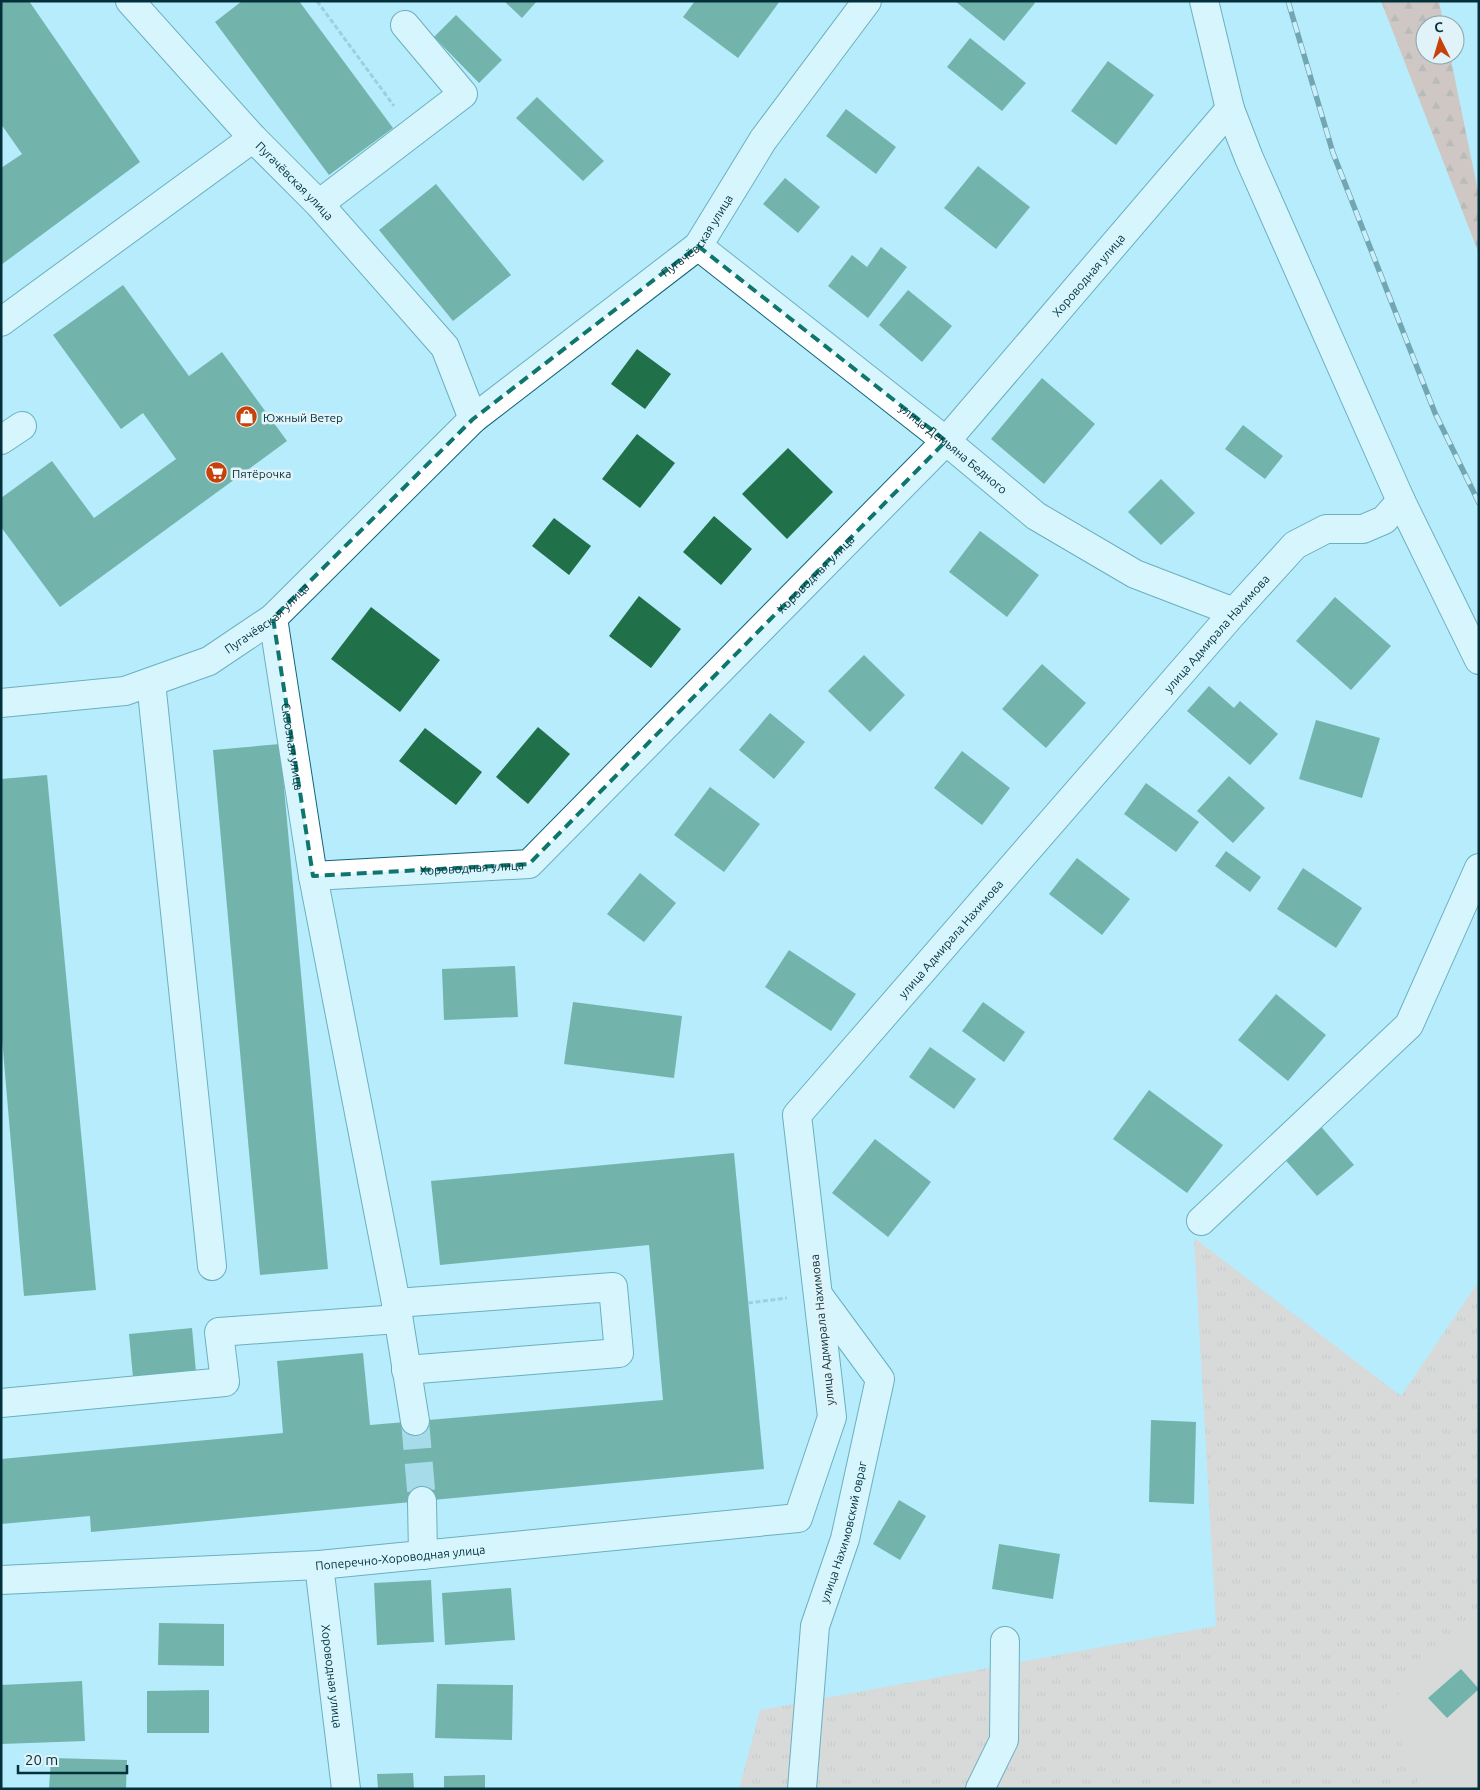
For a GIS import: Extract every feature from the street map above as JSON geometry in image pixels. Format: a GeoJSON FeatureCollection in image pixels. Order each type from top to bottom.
{"type":"FeatureCollection","features":[{"type":"Feature","properties":{"kind":"street","name":"Пугачёвская улица"},"geometry":{"type":"LineString","coordinates":[[1,703],[125,691],[209,662],[273,618],[473,419],[698,246],[763,140],[867,1]]}},
{"type":"Feature","properties":{"kind":"street"},"geometry":{"type":"LineString","coordinates":[[1204,1],[1230,108],[1253,167],[1401,501],[1479,660]]}},
{"type":"Feature","properties":{"kind":"street","name":"Пугачёвская улица"},"geometry":{"type":"LineString","coordinates":[[132,2],[253,138],[319,204],[445,347],[473,419]]}},
{"type":"Feature","properties":{"kind":"street"},"geometry":{"type":"LineString","coordinates":[[319,204],[462,94],[405,24]]}},
{"type":"Feature","properties":{"kind":"street","name":"Хороводная улица"},"geometry":{"type":"LineString","coordinates":[[313,876],[529,864],[946,441],[1230,108]]}},
{"type":"Feature","properties":{"kind":"street"},"geometry":{"type":"LineString","coordinates":[[1,322],[253,138]]}},
{"type":"Feature","properties":{"kind":"street","name":"улица Демьяна Бедного"},"geometry":{"type":"LineString","coordinates":[[698,246],[946,441],[1036,516],[1135,574],[1234,612]]}},
{"type":"Feature","properties":{"kind":"street","name":"улица Адмирала Нахимова"},"geometry":{"type":"LineString","coordinates":[[798,1518],[832,1417],[797,1115],[1295,544],[1326,529],[1363,529],[1384,520],[1401,501]]}},
{"type":"Feature","properties":{"kind":"street","name":"Сквозная улица"},"geometry":{"type":"LineString","coordinates":[[273,618],[313,876],[397,1311],[414,1421]]}},
{"type":"Feature","properties":{"kind":"street"},"geometry":{"type":"LineString","coordinates":[[151,682],[212,1266]]}},
{"type":"Feature","properties":{"kind":"street"},"geometry":{"type":"LineString","coordinates":[[1201,1221],[1409,1025],[1479,868]]}},
{"type":"Feature","properties":{"kind":"street"},"geometry":{"type":"LineString","coordinates":[[1,1403],[224,1382],[219,1332],[613,1287],[619,1353],[406,1370]]}},
{"type":"Feature","properties":{"kind":"street","name":"улица Нахимовский овраг"},"geometry":{"type":"LineString","coordinates":[[802,1789],[815,1626],[845,1539],[880,1379],[818,1295]]}},
{"type":"Feature","properties":{"kind":"street"},"geometry":{"type":"LineString","coordinates":[[422,1501],[422,1555]]}},
{"type":"Feature","properties":{"kind":"street","name":"Поперечно-Хороводная улица"},"geometry":{"type":"LineString","coordinates":[[1,1580],[319,1565],[798,1518]]}},
{"type":"Feature","properties":{"kind":"street","name":"Хороводная улица"},"geometry":{"type":"LineString","coordinates":[[319,1565],[346,1789]]}},
{"type":"Feature","properties":{"kind":"street"},"geometry":{"type":"LineString","coordinates":[[980,1789],[1004,1740],[1005,1641]]}},
{"type":"Feature","properties":{"kind":"path"},"geometry":{"type":"LineString","coordinates":[[317,1],[413,131]]}},
{"type":"Feature","properties":{"kind":"highlighted area"},"geometry":{"type":"Polygon","coordinates":[[[698,246],[946,441],[529,864],[313,876],[273,618],[473,419],[698,246]]]}},
{"type":"Feature","properties":{"kind":"green space"},"geometry":{"type":"Polygon","coordinates":[[[1381,1],[1439,1],[1442,15],[1415,15],[1415,65],[1452,65],[1479,196],[1479,254],[1381,1]]]}},
{"type":"Feature","properties":{"kind":"green space"},"geometry":{"type":"Polygon","coordinates":[[[1194,1238],[1401,1396],[1479,1281],[1479,1620],[1465,1620],[1420,1779],[1411,1789],[739,1789],[760,1710],[1216,1626],[1194,1238]]]}},
{"type":"Feature","properties":{"kind":"green space"},"geometry":{"type":"Polygon","coordinates":[[[1465,1620],[1479,1620],[1479,1789],[1411,1789],[1420,1779],[1384,1710],[1465,1620]]]}},
{"type":"Feature","properties":{"kind":"building"},"geometry":{"type":"Polygon","coordinates":[[[1,1],[29,1],[140,162],[1,265],[1,168],[22,154],[1,124],[1,1]]]}},
{"type":"Feature","properties":{"kind":"building"},"geometry":{"type":"Polygon","coordinates":[[[242,1],[299,1],[393,128],[329,175],[215,22],[242,1]]]}},
{"type":"Feature","properties":{"kind":"building"},"geometry":{"type":"Polygon","coordinates":[[[504,1],[537,1],[522,18],[504,1]]]}},
{"type":"Feature","properties":{"kind":"building"},"geometry":{"type":"Polygon","coordinates":[[[695,1],[780,1],[738,58],[683,17],[695,1]]]}},
{"type":"Feature","properties":{"kind":"building"},"geometry":{"type":"Polygon","coordinates":[[[955,1],[1033,1],[1035,3],[1004,41],[955,1]]]}},
{"type":"Feature","properties":{"kind":"building"},"geometry":{"type":"Polygon","coordinates":[[[456,15],[502,60],[479,83],[434,37],[456,15]]]}},
{"type":"Feature","properties":{"kind":"building"},"geometry":{"type":"Polygon","coordinates":[[[970,38],[1026,83],[1002,111],[947,67],[970,38]]]}},
{"type":"Feature","properties":{"kind":"building"},"geometry":{"type":"Polygon","coordinates":[[[1108,61],[1154,95],[1116,145],[1071,111],[1108,61]]]}},
{"type":"Feature","properties":{"kind":"building"},"geometry":{"type":"Polygon","coordinates":[[[537,97],[604,161],[583,181],[516,118],[537,97]]]}},
{"type":"Feature","properties":{"kind":"building"},"geometry":{"type":"Polygon","coordinates":[[[846,109],[896,147],[876,174],[826,136],[846,109]]]}},
{"type":"Feature","properties":{"kind":"building"},"geometry":{"type":"Polygon","coordinates":[[[978,166],[1030,207],[996,249],[944,208],[978,166]]]}},
{"type":"Feature","properties":{"kind":"building"},"geometry":{"type":"Polygon","coordinates":[[[785,178],[820,207],[798,233],[763,204],[785,178]]]}},
{"type":"Feature","properties":{"kind":"building"},"geometry":{"type":"Polygon","coordinates":[[[436,184],[511,275],[453,321],[379,230],[436,184]]]}},
{"type":"Feature","properties":{"kind":"building"},"geometry":{"type":"Polygon","coordinates":[[[881,247],[907,267],[868,318],[828,286],[852,255],[867,267],[881,247]]]}},
{"type":"Feature","properties":{"kind":"building"},"geometry":{"type":"Polygon","coordinates":[[[123,285],[189,376],[222,352],[287,441],[60,607],[1,527],[1,498],[52,461],[94,518],[176,459],[143,413],[121,429],[53,335],[123,285]]]}},
{"type":"Feature","properties":{"kind":"building"},"geometry":{"type":"Polygon","coordinates":[[[908,290],[952,326],[922,362],[879,325],[908,290]]]}},
{"type":"Feature","properties":{"kind":"building"},"geometry":{"type":"Polygon","coordinates":[[[637,349],[671,374],[645,409],[611,384],[637,349]]]}},
{"type":"Feature","properties":{"kind":"building"},"geometry":{"type":"Polygon","coordinates":[[[1042,378],[1095,424],[1044,484],[991,439],[1042,378]]]}},
{"type":"Feature","properties":{"kind":"building"},"geometry":{"type":"Polygon","coordinates":[[[1243,425],[1283,456],[1265,479],[1225,449],[1243,425]]]}},
{"type":"Feature","properties":{"kind":"building"},"geometry":{"type":"Polygon","coordinates":[[[637,434],[675,463],[640,508],[602,479],[637,434]]]}},
{"type":"Feature","properties":{"kind":"building"},"geometry":{"type":"Polygon","coordinates":[[[788,448],[833,492],[787,539],[742,494],[788,448]]]}},
{"type":"Feature","properties":{"kind":"building"},"geometry":{"type":"Polygon","coordinates":[[[1161,479],[1195,513],[1161,545],[1128,512],[1161,479]]]}},
{"type":"Feature","properties":{"kind":"building"},"geometry":{"type":"Polygon","coordinates":[[[714,516],[752,549],[721,585],[683,552],[714,516]]]}},
{"type":"Feature","properties":{"kind":"building"},"geometry":{"type":"Polygon","coordinates":[[[554,518],[591,546],[569,575],[532,546],[554,518]]]}},
{"type":"Feature","properties":{"kind":"building"},"geometry":{"type":"Polygon","coordinates":[[[980,531],[1039,575],[1007,617],[949,572],[980,531]]]}},
{"type":"Feature","properties":{"kind":"building"},"geometry":{"type":"Polygon","coordinates":[[[639,596],[681,629],[651,668],[609,636],[639,596]]]}},
{"type":"Feature","properties":{"kind":"building"},"geometry":{"type":"Polygon","coordinates":[[[1335,597],[1391,646],[1351,690],[1296,641],[1335,597]]]}},
{"type":"Feature","properties":{"kind":"building"},"geometry":{"type":"Polygon","coordinates":[[[371,607],[440,660],[400,712],[331,659],[371,607]]]}},
{"type":"Feature","properties":{"kind":"building"},"geometry":{"type":"Polygon","coordinates":[[[864,655],[905,695],[870,732],[828,691],[864,655]]]}},
{"type":"Feature","properties":{"kind":"building"},"geometry":{"type":"Polygon","coordinates":[[[1042,664],[1086,703],[1046,748],[1002,709],[1042,664]]]}},
{"type":"Feature","properties":{"kind":"building"},"geometry":{"type":"Polygon","coordinates":[[[1209,686],[1234,708],[1240,701],[1278,734],[1250,765],[1187,711],[1209,686]]]}},
{"type":"Feature","properties":{"kind":"building"},"geometry":{"type":"Polygon","coordinates":[[[770,713],[805,742],[774,779],[739,750],[770,713]]]}},
{"type":"Feature","properties":{"kind":"building"},"geometry":{"type":"Polygon","coordinates":[[[1316,720],[1380,738],[1362,798],[1299,779],[1316,720]]]}},
{"type":"Feature","properties":{"kind":"building"},"geometry":{"type":"Polygon","coordinates":[[[538,727],[570,754],[528,804],[496,777],[538,727]]]}},
{"type":"Feature","properties":{"kind":"building"},"geometry":{"type":"Polygon","coordinates":[[[425,728],[482,772],[456,805],[399,761],[425,728]]]}},
{"type":"Feature","properties":{"kind":"building"},"geometry":{"type":"Polygon","coordinates":[[[280,744],[328,1269],[260,1275],[213,750],[280,744]]]}},
{"type":"Feature","properties":{"kind":"building"},"geometry":{"type":"Polygon","coordinates":[[[962,751],[1010,788],[982,825],[934,788],[962,751]]]}},
{"type":"Feature","properties":{"kind":"building"},"geometry":{"type":"Polygon","coordinates":[[[47,775],[96,1290],[24,1296],[1,1027],[1,779],[47,775]]]}},
{"type":"Feature","properties":{"kind":"building"},"geometry":{"type":"Polygon","coordinates":[[[1229,776],[1265,808],[1233,843],[1197,811],[1229,776]]]}},
{"type":"Feature","properties":{"kind":"building"},"geometry":{"type":"Polygon","coordinates":[[[1146,783],[1199,822],[1176,852],[1124,814],[1146,783]]]}},
{"type":"Feature","properties":{"kind":"building"},"geometry":{"type":"Polygon","coordinates":[[[710,787],[760,824],[724,872],[674,835],[710,787]]]}},
{"type":"Feature","properties":{"kind":"building"},"geometry":{"type":"Polygon","coordinates":[[[1226,851],[1261,877],[1250,892],[1215,866],[1226,851]]]}},
{"type":"Feature","properties":{"kind":"building"},"geometry":{"type":"Polygon","coordinates":[[[1077,858],[1130,899],[1102,935],[1049,894],[1077,858]]]}},
{"type":"Feature","properties":{"kind":"building"},"geometry":{"type":"Polygon","coordinates":[[[1303,868],[1362,908],[1336,948],[1277,909],[1303,868]]]}},
{"type":"Feature","properties":{"kind":"building"},"geometry":{"type":"Polygon","coordinates":[[[640,873],[676,903],[644,942],[607,914],[640,873]]]}},
{"type":"Feature","properties":{"kind":"building"},"geometry":{"type":"Polygon","coordinates":[[[789,950],[856,994],[831,1031],[765,987],[789,950]]]}},
{"type":"Feature","properties":{"kind":"building"},"geometry":{"type":"Polygon","coordinates":[[[515,966],[518,1017],[444,1020],[442,969],[515,966]]]}},
{"type":"Feature","properties":{"kind":"building"},"geometry":{"type":"Polygon","coordinates":[[[1276,994],[1326,1035],[1288,1081],[1238,1040],[1276,994]]]}},
{"type":"Feature","properties":{"kind":"building"},"geometry":{"type":"Polygon","coordinates":[[[573,1002],[682,1016],[674,1078],[564,1064],[573,1002]]]}},
{"type":"Feature","properties":{"kind":"building"},"geometry":{"type":"Polygon","coordinates":[[[983,1002],[1025,1032],[1004,1062],[962,1031],[983,1002]]]}},
{"type":"Feature","properties":{"kind":"building"},"geometry":{"type":"Polygon","coordinates":[[[930,1047],[976,1079],[954,1109],[909,1077],[930,1047]]]}},
{"type":"Feature","properties":{"kind":"building"},"geometry":{"type":"Polygon","coordinates":[[[1149,1090],[1223,1145],[1187,1193],[1113,1139],[1149,1090]]]}},
{"type":"Feature","properties":{"kind":"building"},"geometry":{"type":"Polygon","coordinates":[[[1318,1123],[1354,1165],[1317,1196],[1281,1155],[1318,1123]]]}},
{"type":"Feature","properties":{"kind":"building"},"geometry":{"type":"Polygon","coordinates":[[[875,1139],[931,1182],[888,1237],[832,1193],[875,1139]]]}},
{"type":"Feature","properties":{"kind":"building"},"geometry":{"type":"Polygon","coordinates":[[[734,1153],[764,1469],[91,1532],[90,1516],[1,1524],[1,1459],[283,1433],[277,1361],[363,1353],[370,1425],[663,1400],[649,1245],[440,1265],[431,1181],[734,1153]]]}},
{"type":"Feature","properties":{"kind":"building"},"geometry":{"type":"Polygon","coordinates":[[[192,1328],[196,1372],[133,1378],[129,1334],[192,1328]]]}},
{"type":"Feature","properties":{"kind":"building"},"geometry":{"type":"Polygon","coordinates":[[[1151,1420],[1196,1422],[1194,1504],[1149,1502],[1151,1420]]]}},
{"type":"Feature","properties":{"kind":"building"},"geometry":{"type":"Polygon","coordinates":[[[899,1500],[926,1516],[900,1560],[873,1544],[899,1500]]]}},
{"type":"Feature","properties":{"kind":"building"},"geometry":{"type":"Polygon","coordinates":[[[999,1544],[1060,1554],[1053,1599],[992,1589],[999,1544]]]}},
{"type":"Feature","properties":{"kind":"building"},"geometry":{"type":"Polygon","coordinates":[[[431,1580],[434,1642],[377,1645],[374,1583],[431,1580]]]}},
{"type":"Feature","properties":{"kind":"building"},"geometry":{"type":"Polygon","coordinates":[[[511,1588],[515,1640],[445,1645],[442,1593],[511,1588]]]}},
{"type":"Feature","properties":{"kind":"building"},"geometry":{"type":"Polygon","coordinates":[[[159,1623],[224,1624],[224,1666],[158,1665],[159,1623]]]}},
{"type":"Feature","properties":{"kind":"building"},"geometry":{"type":"Polygon","coordinates":[[[1461,1669],[1479,1689],[1447,1718],[1428,1698],[1461,1669]]]}},
{"type":"Feature","properties":{"kind":"building"},"geometry":{"type":"Polygon","coordinates":[[[82,1681],[85,1741],[1,1744],[1,1685],[82,1681]]]}},
{"type":"Feature","properties":{"kind":"building"},"geometry":{"type":"Polygon","coordinates":[[[437,1684],[513,1685],[512,1740],[435,1738],[437,1684]]]}},
{"type":"Feature","properties":{"kind":"building"},"geometry":{"type":"Polygon","coordinates":[[[209,1690],[209,1733],[147,1733],[147,1691],[209,1690]]]}},
{"type":"Feature","properties":{"kind":"building"},"geometry":{"type":"Polygon","coordinates":[[[51,1758],[127,1760],[126,1789],[49,1789],[51,1758]]]}},
{"type":"Feature","properties":{"kind":"building"},"geometry":{"type":"Polygon","coordinates":[[[413,1773],[414,1789],[378,1789],[377,1774],[413,1773]]]}},
{"type":"Feature","properties":{"kind":"building"},"geometry":{"type":"Polygon","coordinates":[[[485,1775],[485,1789],[444,1789],[444,1776],[485,1775]]]}},
{"type":"Feature","properties":{"kind":"tunnel"},"geometry":{"type":"LineString","coordinates":[[415,1421],[422,1501]]}},
{"type":"Feature","properties":{"kind":"railway"},"geometry":{"type":"LineString","coordinates":[[1288,1],[1333,153],[1435,413],[1479,503]]}},
{"type":"Feature","properties":{"kind":"place","name":"Южный Ветер"},"geometry":{"type":"Point","coordinates":[247,417]}},
{"type":"Feature","properties":{"kind":"place","name":"Пятёрочка"},"geometry":{"type":"Point","coordinates":[216,473]}}]}
